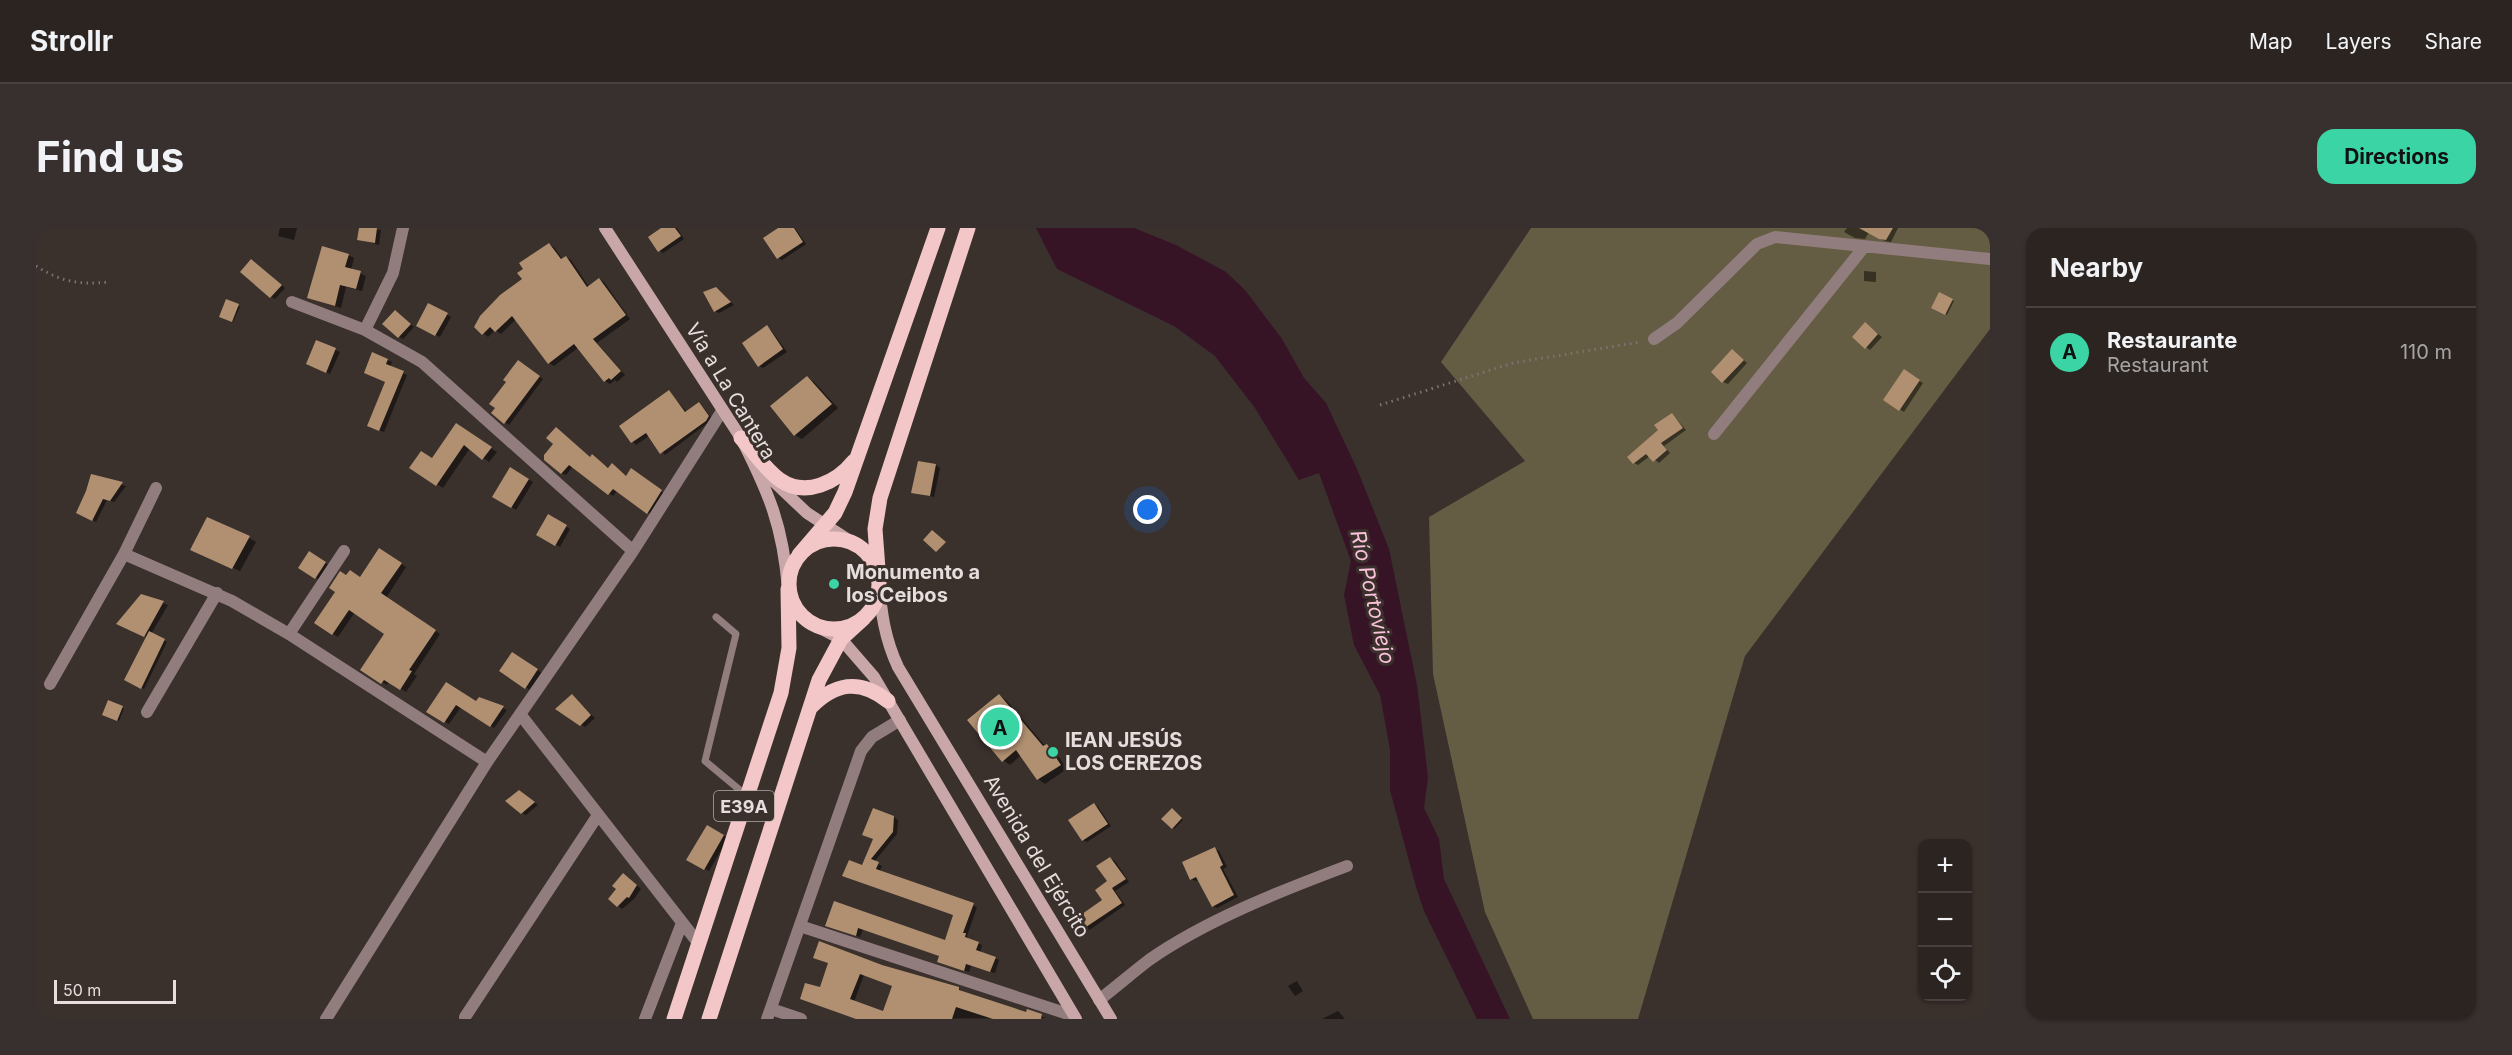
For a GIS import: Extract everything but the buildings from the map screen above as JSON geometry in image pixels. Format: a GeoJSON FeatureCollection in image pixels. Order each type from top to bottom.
{"type":"FeatureCollection","features":[{"type":"Feature","properties":{"kind":"main road","name":"Vía a La Cantera"},"geometry":{"type":"LineString","coordinates":[[605,228],[741,438],[764,484],[778,521],[785,552],[788,589]]}},
{"type":"Feature","properties":{"kind":"main road","name":"E39A"},"geometry":{"type":"LineString","coordinates":[[674,1019],[781,693],[787,665],[790,615],[788,589],[792,565],[835,513],[845,492],[938,228]]}},
{"type":"Feature","properties":{"kind":"main road","name":"E39A"},"geometry":{"type":"LineString","coordinates":[[709,1019],[807,711],[825,667],[840,639],[864,618],[873,607],[878,595],[875,529],[880,498],[968,228]]}},
{"type":"Feature","properties":{"kind":"main road"},"geometry":{"type":"LineString","coordinates":[[741,438],[780,480],[807,487],[820,486],[839,477],[854,461],[863,445]]}},
{"type":"Feature","properties":{"kind":"main road"},"geometry":{"type":"LineString","coordinates":[[741,438],[777,486],[790,499],[825,526],[864,549],[872,559],[879,582]]}},
{"type":"Feature","properties":{"kind":"main road"},"geometry":{"type":"LineString","coordinates":[[799,555],[806,548],[824,540],[834,538],[853,543]]}},
{"type":"Feature","properties":{"kind":"main road","name":"Avenida del Ejército"},"geometry":{"type":"LineString","coordinates":[[879,582],[881,616],[898,667],[1111,1019]]}},
{"type":"Feature","properties":{"kind":"main road"},"geometry":{"type":"LineString","coordinates":[[788,589],[792,603],[800,615],[840,639],[864,663],[1075,1017]]}},
{"type":"Feature","properties":{"kind":"main road"},"geometry":{"type":"LineString","coordinates":[[812,624],[833,630],[855,624],[864,618]]}},
{"type":"Feature","properties":{"kind":"main road"},"geometry":{"type":"LineString","coordinates":[[807,711],[825,694],[846,686],[869,689],[888,700]]}},
{"type":"Feature","properties":{"kind":"street"},"geometry":{"type":"LineString","coordinates":[[365,330],[393,273],[403,228]]}},
{"type":"Feature","properties":{"kind":"street"},"geometry":{"type":"LineString","coordinates":[[1654,339],[1677,323],[1757,244],[1775,237],[1796,237],[1864,247],[1990,259]]}},
{"type":"Feature","properties":{"kind":"street"},"geometry":{"type":"LineString","coordinates":[[1714,434],[1864,247]]}},
{"type":"Feature","properties":{"kind":"street"},"geometry":{"type":"LineString","coordinates":[[292,302],[365,330],[422,362],[633,551]]}},
{"type":"Feature","properties":{"kind":"street"},"geometry":{"type":"LineString","coordinates":[[326,1019],[487,762],[633,551],[722,411]]}},
{"type":"Feature","properties":{"kind":"street"},"geometry":{"type":"LineString","coordinates":[[50,684],[124,554],[156,488]]}},
{"type":"Feature","properties":{"kind":"street"},"geometry":{"type":"LineString","coordinates":[[289,634],[344,551]]}},
{"type":"Feature","properties":{"kind":"street"},"geometry":{"type":"LineString","coordinates":[[124,554],[217,593],[289,634],[487,762]]}},
{"type":"Feature","properties":{"kind":"street"},"geometry":{"type":"LineString","coordinates":[[147,712],[217,593]]}},
{"type":"Feature","properties":{"kind":"street"},"geometry":{"type":"LineString","coordinates":[[520,714],[699,944]]}},
{"type":"Feature","properties":{"kind":"street"},"geometry":{"type":"LineString","coordinates":[[801,1019],[769,1014],[861,751],[872,737],[900,720]]}},
{"type":"Feature","properties":{"kind":"street"},"geometry":{"type":"LineString","coordinates":[[465,1017],[598,815]]}},
{"type":"Feature","properties":{"kind":"street"},"geometry":{"type":"LineString","coordinates":[[1099,1000],[1150,959],[1213,924],[1287,889],[1347,866]]}},
{"type":"Feature","properties":{"kind":"street"},"geometry":{"type":"LineString","coordinates":[[645,1019],[682,923]]}},
{"type":"Feature","properties":{"kind":"street"},"geometry":{"type":"LineString","coordinates":[[800,927],[1075,1017]]}},
{"type":"Feature","properties":{"kind":"lane"},"geometry":{"type":"LineString","coordinates":[[716,617],[736,634],[705,761],[747,796]]}},
{"type":"Feature","properties":{"kind":"path"},"geometry":{"type":"LineString","coordinates":[[36,266],[52,276],[85,285],[109,282]]}},
{"type":"Feature","properties":{"kind":"path"},"geometry":{"type":"LineString","coordinates":[[1380,405],[1513,363],[1654,339]]}},
{"type":"Feature","properties":{"kind":"shaded area"},"geometry":{"type":"Polygon","coordinates":[[[1531,228],[1990,228],[1990,329],[1745,656],[1638,1019],[1533,1019],[1485,912],[1433,674],[1429,517],[1525,461],[1441,362],[1531,228]]]}},
{"type":"Feature","properties":{"kind":"water","name":"Río Portoviejo"},"geometry":{"type":"Polygon","coordinates":[[[1036,228],[1134,228],[1176,245],[1226,272],[1245,290],[1282,339],[1304,378],[1326,403],[1357,469],[1389,549],[1417,685],[1428,777],[1424,808],[1439,839],[1444,879],[1510,1019],[1477,1019],[1424,911],[1390,790],[1390,749],[1380,695],[1354,645],[1344,595],[1351,561],[1319,473],[1299,480],[1255,408],[1215,356],[1174,326],[1057,269],[1036,228]]]}},
{"type":"Feature","properties":{"kind":"place","name":"Monumento a los Ceibos"},"geometry":{"type":"Point","coordinates":[834,584]}},
{"type":"Feature","properties":{"kind":"place","name":"Restaurante"},"geometry":{"type":"Point","coordinates":[1000,727]}},
{"type":"Feature","properties":{"kind":"place","name":"IEAN JESÚS LOS CEREZOS"},"geometry":{"type":"Point","coordinates":[1053,752]}}]}
